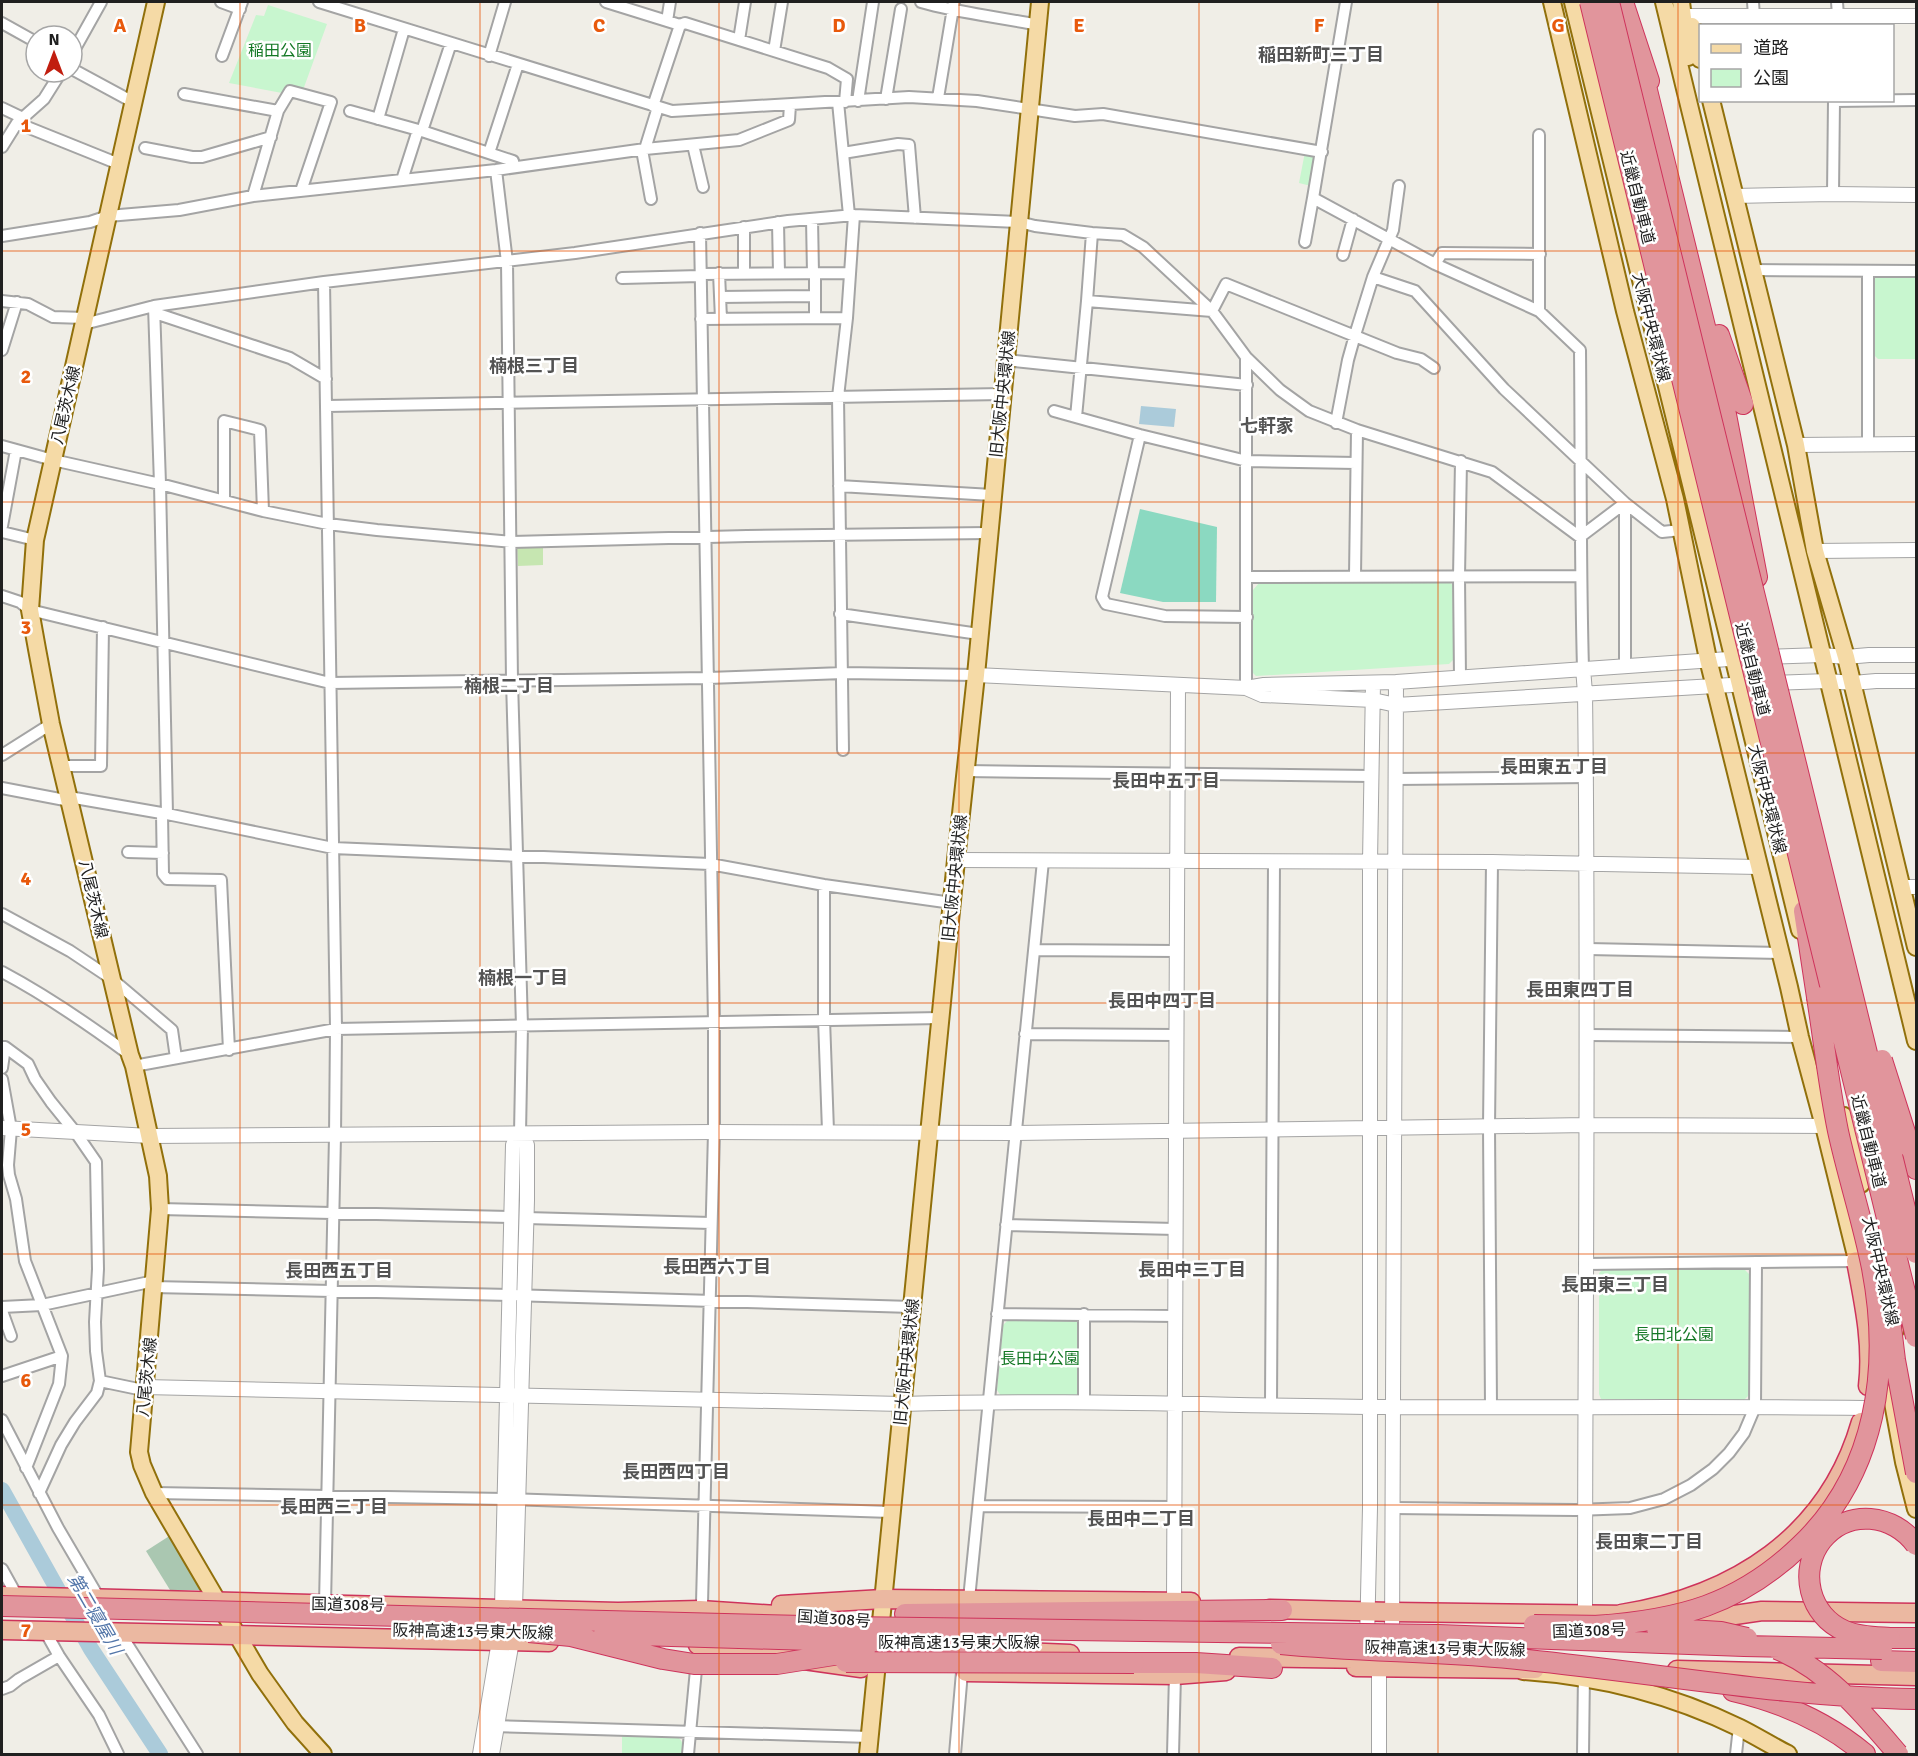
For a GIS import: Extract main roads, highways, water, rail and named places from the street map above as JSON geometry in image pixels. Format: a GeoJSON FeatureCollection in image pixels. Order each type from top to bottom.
{"type":"FeatureCollection","features":[{"type":"Feature","properties":{"kind":"highway","name":"近畿自動車道"},"geometry":{"type":"LineString","coordinates":[[1590,2],[1917,1337]]}},
{"type":"Feature","properties":{"kind":"highway","name":"近畿自動車道"},"geometry":{"type":"LineString","coordinates":[[1610,2],[1917,1253]]}},
{"type":"Feature","properties":{"kind":"highway"},"geometry":{"type":"LineString","coordinates":[[1623,2],[1669,141],[1719,336],[1743,404]]}},
{"type":"Feature","properties":{"kind":"highway"},"geometry":{"type":"LineString","coordinates":[[1626,66],[1638,72],[1645,82],[1730,431],[1755,556],[1761,624]]}},
{"type":"Feature","properties":{"kind":"highway"},"geometry":{"type":"LineString","coordinates":[[1392,1621],[1597,1619],[1653,1621],[1687,1613],[1728,1597],[1772,1570],[1798,1548],[1821,1523],[1849,1480],[1868,1435],[1875,1411],[1880,1364],[1875,1286],[1838,1129],[1805,914],[1765,716]]}},
{"type":"Feature","properties":{"kind":"highway"},"geometry":{"type":"LineString","coordinates":[[1837,924],[1917,1169]]}},
{"type":"Feature","properties":{"kind":"highway"},"geometry":{"type":"LineString","coordinates":[[1817,997],[1884,1263],[1895,1360],[1917,1473]]}},
{"type":"Feature","properties":{"kind":"highway"},"geometry":{"type":"LineString","coordinates":[[1597,1619],[1674,1603],[1738,1575],[1775,1552],[1812,1517],[1837,1481],[1855,1442],[1865,1408],[1868,1378],[1868,1326],[1856,1261]]}},
{"type":"Feature","properties":{"kind":"highway"},"geometry":{"type":"LineString","coordinates":[[1917,1545],[1906,1532],[1886,1521],[1866,1518],[1853,1521],[1836,1528],[1822,1539],[1812,1558],[1809,1581],[1819,1610],[1836,1627],[1858,1635],[1917,1638]]}},
{"type":"Feature","properties":{"kind":"highway","name":"国道308号"},"geometry":{"type":"LineString","coordinates":[[12,1599],[95,1598],[618,1612],[700,1610],[881,1622],[1174,1629],[1368,1620],[1618,1630],[1762,1611],[1917,1613]]}},
{"type":"Feature","properties":{"kind":"highway","name":"阪神高速13号東大阪線"},"geometry":{"type":"LineString","coordinates":[[12,1599],[666,1622],[1282,1638],[1746,1659],[1917,1662]]}},
{"type":"Feature","properties":{"kind":"highway"},"geometry":{"type":"LineString","coordinates":[[700,1610],[883,1599],[1206,1602],[1368,1620]]}},
{"type":"Feature","properties":{"kind":"highway"},"geometry":{"type":"LineString","coordinates":[[666,1622],[905,1614],[1282,1610]]}},
{"type":"Feature","properties":{"kind":"highway"},"geometry":{"type":"LineString","coordinates":[[1282,1638],[1360,1624],[1597,1619],[1762,1611]]}},
{"type":"Feature","properties":{"kind":"highway","name":"阪神高速13号東大阪線"},"geometry":{"type":"LineString","coordinates":[[2,1619],[513,1638],[924,1642],[1526,1638],[1744,1646],[1917,1649]]}},
{"type":"Feature","properties":{"kind":"highway"},"geometry":{"type":"LineString","coordinates":[[1597,1619],[1712,1631],[1743,1636],[1773,1647],[1810,1666],[1831,1682],[1851,1700],[1898,1755]]}},
{"type":"Feature","properties":{"kind":"highway","name":"国道308号"},"geometry":{"type":"LineString","coordinates":[[2,1630],[513,1638],[698,1645],[878,1647],[1379,1662],[1584,1662],[1684,1671],[1917,1676]]}},
{"type":"Feature","properties":{"kind":"highway"},"geometry":{"type":"LineString","coordinates":[[513,1638],[571,1636],[685,1663],[1196,1663],[1272,1668]]}},
{"type":"Feature","properties":{"kind":"highway"},"geometry":{"type":"LineString","coordinates":[[1282,1638],[1319,1648],[1478,1655],[1819,1694],[1917,1699]]}},
{"type":"Feature","properties":{"kind":"highway"},"geometry":{"type":"LineString","coordinates":[[777,1664],[924,1642]]}},
{"type":"Feature","properties":{"kind":"highway"},"geometry":{"type":"LineString","coordinates":[[698,1645],[876,1670],[1175,1675],[1379,1662],[1584,1674],[1684,1671]]}},
{"type":"Feature","properties":{"kind":"highway"},"geometry":{"type":"LineString","coordinates":[[1627,1671],[1718,1688],[1762,1699],[1807,1717],[1865,1755]]}},
{"type":"Feature","properties":{"kind":"main road","name":"八尾茨木線"},"geometry":{"type":"LineString","coordinates":[[156,2],[35,540],[30,610],[51,724],[158,1176],[159,1209],[154,1284],[139,1452],[154,1492],[260,1674],[295,1723],[323,1755]]}},
{"type":"Feature","properties":{"kind":"main road","name":"旧大阪中央環状線"},"geometry":{"type":"LineString","coordinates":[[868,1755],[976,675],[1040,2]]}},
{"type":"Feature","properties":{"kind":"main road"},"geometry":{"type":"LineString","coordinates":[[1552,2],[1625,311],[1675,499],[1708,659],[1800,1037],[1856,1261],[1882,1346],[1904,1462],[1917,1509]]}},
{"type":"Feature","properties":{"kind":"main road","name":"大阪中央環状線"},"geometry":{"type":"LineString","coordinates":[[1573,2],[1781,852],[1917,1422]]}},
{"type":"Feature","properties":{"kind":"main road"},"geometry":{"type":"LineString","coordinates":[[1664,2],[1917,1041]]}},
{"type":"Feature","properties":{"kind":"main road"},"geometry":{"type":"LineString","coordinates":[[1681,2],[1688,60],[1706,139],[1705,170]]}},
{"type":"Feature","properties":{"kind":"main road"},"geometry":{"type":"LineString","coordinates":[[1688,9],[1699,51]]}},
{"type":"Feature","properties":{"kind":"main road"},"geometry":{"type":"LineString","coordinates":[[1711,102],[1796,445],[1815,551],[1846,657],[1876,779],[1910,887],[1917,947]]}},
{"type":"Feature","properties":{"kind":"main road"},"geometry":{"type":"LineString","coordinates":[[1625,311],[1662,406],[1678,433]]}},
{"type":"Feature","properties":{"kind":"main road"},"geometry":{"type":"LineString","coordinates":[[1872,859],[1872,800],[1876,779]]}},
{"type":"Feature","properties":{"kind":"main road"},"geometry":{"type":"LineString","coordinates":[[1781,852],[1789,987]]}},
{"type":"Feature","properties":{"kind":"main road"},"geometry":{"type":"LineString","coordinates":[[1584,1674],[1657,1695],[1739,1727],[1781,1753]]}},
{"type":"Feature","properties":{"kind":"water"},"geometry":{"type":"Polygon","coordinates":[[[1141,406],[1176,409],[1174,427],[1139,424],[1141,406]]]}},
{"type":"Feature","properties":{"kind":"waterway","name":"第二寝屋川"},"geometry":{"type":"LineString","coordinates":[[2,1490],[91,1649],[160,1754]]}},
{"type":"Feature","properties":{"kind":"district","name":"稲田新町三丁目"},"geometry":{"type":"Point","coordinates":[1321,55]}},
{"type":"Feature","properties":{"kind":"district","name":"楠根三丁目"},"geometry":{"type":"Point","coordinates":[534,366]}},
{"type":"Feature","properties":{"kind":"district","name":"七軒家"},"geometry":{"type":"Point","coordinates":[1267,426]}},
{"type":"Feature","properties":{"kind":"district","name":"楠根二丁目"},"geometry":{"type":"Point","coordinates":[509,686]}},
{"type":"Feature","properties":{"kind":"district","name":"長田東五丁目"},"geometry":{"type":"Point","coordinates":[1554,767]}},
{"type":"Feature","properties":{"kind":"district","name":"長田中五丁目"},"geometry":{"type":"Point","coordinates":[1166,781]}},
{"type":"Feature","properties":{"kind":"district","name":"楠根一丁目"},"geometry":{"type":"Point","coordinates":[523,978]}},
{"type":"Feature","properties":{"kind":"district","name":"長田東四丁目"},"geometry":{"type":"Point","coordinates":[1580,990]}},
{"type":"Feature","properties":{"kind":"district","name":"長田中四丁目"},"geometry":{"type":"Point","coordinates":[1162,1001]}},
{"type":"Feature","properties":{"kind":"district","name":"長田西六丁目"},"geometry":{"type":"Point","coordinates":[717,1267]}},
{"type":"Feature","properties":{"kind":"district","name":"長田中三丁目"},"geometry":{"type":"Point","coordinates":[1192,1270]}},
{"type":"Feature","properties":{"kind":"district","name":"長田西五丁目"},"geometry":{"type":"Point","coordinates":[339,1271]}},
{"type":"Feature","properties":{"kind":"district","name":"長田東三丁目"},"geometry":{"type":"Point","coordinates":[1615,1285]}},
{"type":"Feature","properties":{"kind":"district","name":"長田西四丁目"},"geometry":{"type":"Point","coordinates":[676,1472]}},
{"type":"Feature","properties":{"kind":"district","name":"長田西三丁目"},"geometry":{"type":"Point","coordinates":[334,1507]}},
{"type":"Feature","properties":{"kind":"district","name":"長田中二丁目"},"geometry":{"type":"Point","coordinates":[1141,1519]}},
{"type":"Feature","properties":{"kind":"district","name":"長田東二丁目"},"geometry":{"type":"Point","coordinates":[1649,1542]}},
{"type":"Feature","properties":{"kind":"park label","name":"稲田公園"},"geometry":{"type":"Point","coordinates":[280,50]}},
{"type":"Feature","properties":{"kind":"park label","name":"長田北公園"},"geometry":{"type":"Point","coordinates":[1674,1334]}},
{"type":"Feature","properties":{"kind":"park label","name":"長田中公園"},"geometry":{"type":"Point","coordinates":[1040,1358]}}]}
